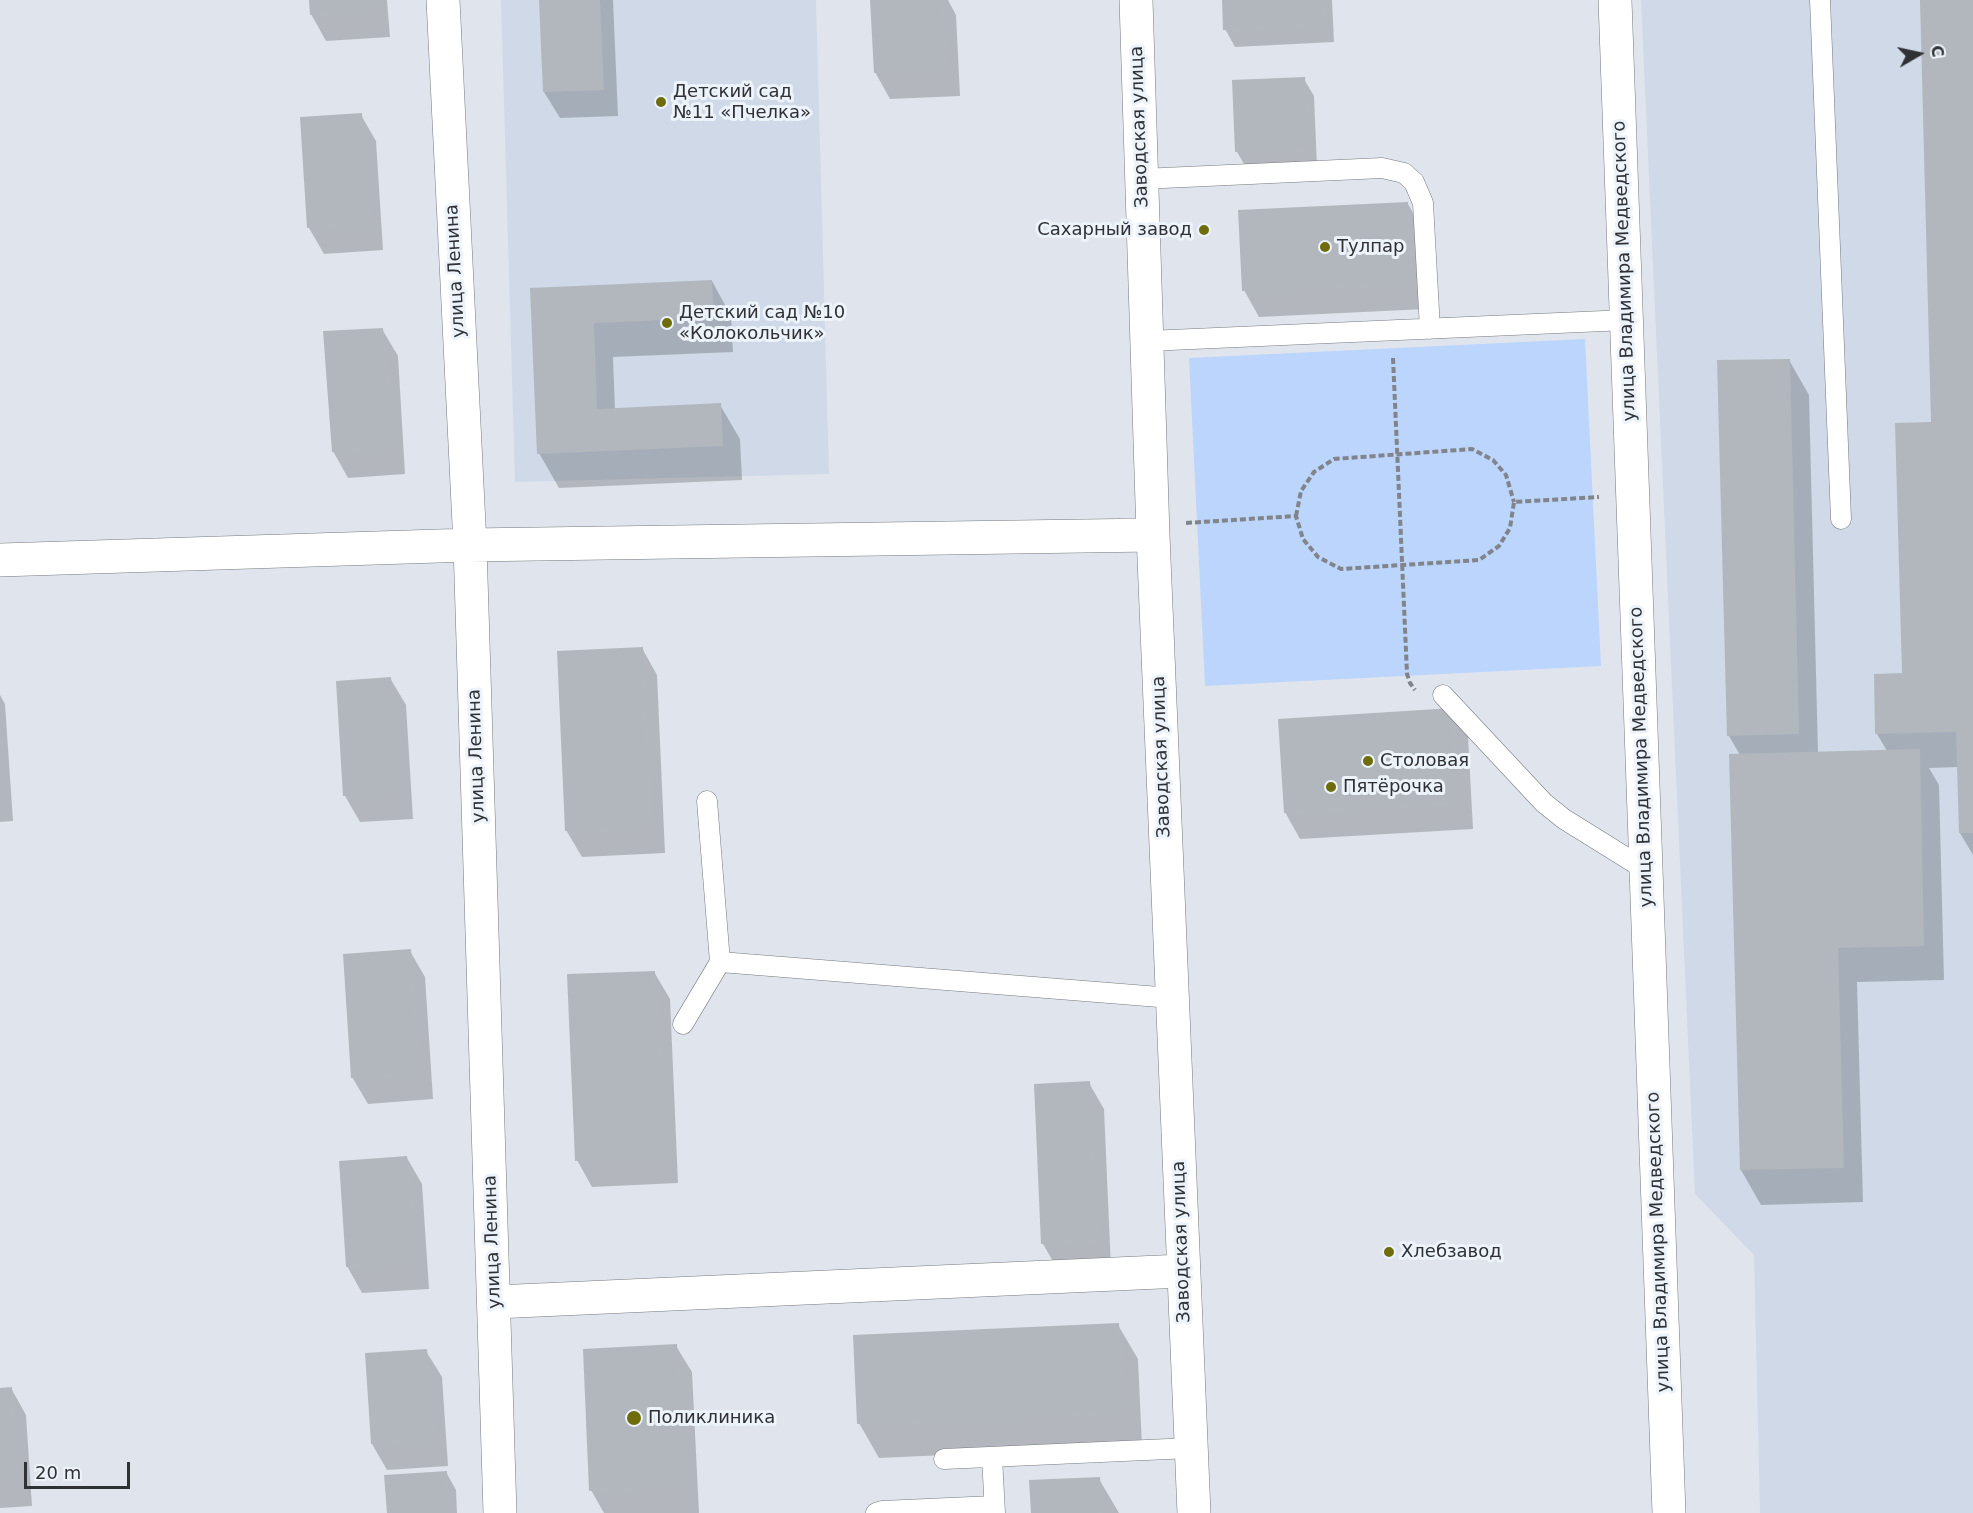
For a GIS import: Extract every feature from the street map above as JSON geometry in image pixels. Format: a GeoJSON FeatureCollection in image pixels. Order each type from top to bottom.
{"type":"FeatureCollection","features":[{"type":"Feature","properties":{"kind":"street","name":"улица Ленина"},"geometry":{"type":"LineString","coordinates":[[442,0],[470,545],[500,1513]]}},
{"type":"Feature","properties":{"kind":"street","name":"Заводская улица"},"geometry":{"type":"LineString","coordinates":[[1136,0],[1153,531],[1182,1272],[1194,1513]]}},
{"type":"Feature","properties":{"kind":"street","name":"улица Владимира Медведского"},"geometry":{"type":"LineString","coordinates":[[1615,0],[1669,1513]]}},
{"type":"Feature","properties":{"kind":"street"},"geometry":{"type":"LineString","coordinates":[[0,560],[470,545],[1153,531]]}},
{"type":"Feature","properties":{"kind":"street"},"geometry":{"type":"LineString","coordinates":[[495,1302],[1182,1272]]}},
{"type":"Feature","properties":{"kind":"lane"},"geometry":{"type":"LineString","coordinates":[[1820,0],[1841,519]]}},
{"type":"Feature","properties":{"kind":"lane"},"geometry":{"type":"LineString","coordinates":[[1141,179],[1382,168],[1404,173],[1414,182],[1424,203],[1430,329]]}},
{"type":"Feature","properties":{"kind":"lane"},"geometry":{"type":"LineString","coordinates":[[1147,341],[1626,320]]}},
{"type":"Feature","properties":{"kind":"lane"},"geometry":{"type":"LineString","coordinates":[[1443,695],[1544,803],[1564,819],[1646,870]]}},
{"type":"Feature","properties":{"kind":"lane"},"geometry":{"type":"LineString","coordinates":[[683,1024],[720,962],[707,801]]}},
{"type":"Feature","properties":{"kind":"lane"},"geometry":{"type":"LineString","coordinates":[[720,962],[1172,998]]}},
{"type":"Feature","properties":{"kind":"lane"},"geometry":{"type":"LineString","coordinates":[[944,1459],[1191,1448]]}},
{"type":"Feature","properties":{"kind":"lane"},"geometry":{"type":"LineString","coordinates":[[876,1513],[994,1509],[992,1457]]}},
{"type":"Feature","properties":{"kind":"path"},"geometry":{"type":"LineString","coordinates":[[1392,330],[1407,674],[1416,691],[1426,696],[1443,695]]}},
{"type":"Feature","properties":{"kind":"path"},"geometry":{"type":"LineString","coordinates":[[1472,449],[1493,460],[1506,475],[1514,502],[1510,528],[1499,546],[1479,560],[1341,569],[1318,557],[1303,539],[1296,516],[1301,491],[1314,472],[1334,459],[1472,449]]}},
{"type":"Feature","properties":{"kind":"path"},"geometry":{"type":"LineString","coordinates":[[1514,502],[1633,494]]}},
{"type":"Feature","properties":{"kind":"path"},"geometry":{"type":"LineString","coordinates":[[1153,531],[1296,516]]}},
{"type":"Feature","properties":{"kind":"shaded area","name":"Детский сад №10 «Колокольчик»"},"geometry":{"type":"Polygon","coordinates":[[[501,0],[816,0],[829,474],[515,482],[501,0]]]}},
{"type":"Feature","properties":{"kind":"shaded area"},"geometry":{"type":"Polygon","coordinates":[[[1641,0],[1973,0],[1973,1513],[1760,1513],[1754,1255],[1695,1194],[1641,0]]]}},
{"type":"Feature","properties":{"kind":"shaded area"},"geometry":{"type":"Polygon","coordinates":[[[1585,339],[1601,666],[1205,686],[1189,358],[1585,339]]]}},
{"type":"Feature","properties":{"kind":"building"},"geometry":{"type":"Polygon","coordinates":[[[309,0],[375,0],[375,11],[310,15],[309,0]]]}},
{"type":"Feature","properties":{"kind":"building"},"geometry":{"type":"Polygon","coordinates":[[[539,0],[600,0],[604,90],[543,92],[539,0]]]}},
{"type":"Feature","properties":{"kind":"building"},"geometry":{"type":"Polygon","coordinates":[[[870,0],[943,0],[945,70],[874,73],[870,0]]]}},
{"type":"Feature","properties":{"kind":"building"},"geometry":{"type":"Polygon","coordinates":[[[1222,0],[1324,0],[1325,25],[1223,30],[1222,0]]]}},
{"type":"Feature","properties":{"kind":"building"},"geometry":{"type":"Polygon","coordinates":[[[1920,0],[1973,0],[1973,833],[1959,833],[1956,732],[1875,734],[1874,674],[1902,673],[1895,423],[1931,422],[1920,0]]]}},
{"type":"Feature","properties":{"kind":"building"},"geometry":{"type":"Polygon","coordinates":[[[1305,77],[1308,149],[1235,152],[1232,80],[1305,77]]]}},
{"type":"Feature","properties":{"kind":"building"},"geometry":{"type":"Polygon","coordinates":[[[362,113],[369,224],[307,228],[300,117],[362,113]]]}},
{"type":"Feature","properties":{"kind":"building","name":"Тулпар"},"geometry":{"type":"Polygon","coordinates":[[[1408,202],[1412,283],[1242,291],[1238,210],[1408,202]]]}},
{"type":"Feature","properties":{"kind":"building"},"geometry":{"type":"Polygon","coordinates":[[[712,280],[714,318],[594,323],[597,409],[721,403],[723,446],[537,454],[530,288],[712,280]]]}},
{"type":"Feature","properties":{"kind":"building"},"geometry":{"type":"Polygon","coordinates":[[[383,328],[391,448],[332,452],[323,331],[383,328]]]}},
{"type":"Feature","properties":{"kind":"building"},"geometry":{"type":"Polygon","coordinates":[[[1790,359],[1799,734],[1727,736],[1717,360],[1790,359]]]}},
{"type":"Feature","properties":{"kind":"building"},"geometry":{"type":"Polygon","coordinates":[[[643,647],[650,827],[565,831],[557,651],[643,647]]]}},
{"type":"Feature","properties":{"kind":"building"},"geometry":{"type":"Polygon","coordinates":[[[391,677],[399,792],[343,796],[336,681],[391,677]]]}},
{"type":"Feature","properties":{"kind":"building","name":"Столовая"},"geometry":{"type":"Polygon","coordinates":[[[1453,708],[1459,803],[1284,813],[1278,719],[1453,708]]]}},
{"type":"Feature","properties":{"kind":"building"},"geometry":{"type":"Polygon","coordinates":[[[1920,749],[1924,946],[1838,948],[1844,1168],[1740,1170],[1729,754],[1920,749]]]}},
{"type":"Feature","properties":{"kind":"building"},"geometry":{"type":"Polygon","coordinates":[[[411,949],[419,1073],[351,1078],[343,954],[411,949]]]}},
{"type":"Feature","properties":{"kind":"building"},"geometry":{"type":"Polygon","coordinates":[[[655,971],[663,1157],[575,1161],[567,974],[655,971]]]}},
{"type":"Feature","properties":{"kind":"building"},"geometry":{"type":"Polygon","coordinates":[[[1090,1081],[1097,1241],[1041,1244],[1034,1084],[1090,1081]]]}},
{"type":"Feature","properties":{"kind":"building"},"geometry":{"type":"Polygon","coordinates":[[[407,1156],[415,1262],[346,1267],[339,1161],[407,1156]]]}},
{"type":"Feature","properties":{"kind":"building"},"geometry":{"type":"Polygon","coordinates":[[[1119,1323],[1123,1412],[857,1424],[853,1335],[1119,1323]]]}},
{"type":"Feature","properties":{"kind":"building","name":"Поликлиника"},"geometry":{"type":"Polygon","coordinates":[[[677,1344],[684,1487],[589,1491],[583,1349],[677,1344]]]}},
{"type":"Feature","properties":{"kind":"building"},"geometry":{"type":"Polygon","coordinates":[[[427,1349],[433,1440],[371,1444],[365,1353],[427,1349]]]}},
{"type":"Feature","properties":{"kind":"building"},"geometry":{"type":"Polygon","coordinates":[[[12,1387],[17,1480],[0,1481],[0,1388],[12,1387]]]}},
{"type":"Feature","properties":{"kind":"building"},"geometry":{"type":"Polygon","coordinates":[[[447,1471],[449,1513],[387,1513],[384,1475],[447,1471]]]}},
{"type":"Feature","properties":{"kind":"building"},"geometry":{"type":"Polygon","coordinates":[[[1100,1477],[1102,1513],[1031,1513],[1029,1480],[1100,1477]]]}},
{"type":"Feature","properties":{"kind":"place","name":"Детский сад №11 «Пчелка»"},"geometry":{"type":"Point","coordinates":[661,102]}},
{"type":"Feature","properties":{"kind":"place","name":"Сахарный завод"},"geometry":{"type":"Point","coordinates":[1204,230]}},
{"type":"Feature","properties":{"kind":"place","name":"Тулпар"},"geometry":{"type":"Point","coordinates":[1325,247]}},
{"type":"Feature","properties":{"kind":"place","name":"Детский сад №10 «Колокольчик»"},"geometry":{"type":"Point","coordinates":[667,323]}},
{"type":"Feature","properties":{"kind":"place","name":"Столовая"},"geometry":{"type":"Point","coordinates":[1368,761]}},
{"type":"Feature","properties":{"kind":"place","name":"Пятёрочка"},"geometry":{"type":"Point","coordinates":[1331,787]}},
{"type":"Feature","properties":{"kind":"place","name":"Хлебзавод"},"geometry":{"type":"Point","coordinates":[1389,1252]}},
{"type":"Feature","properties":{"kind":"place","name":"Поликлиника"},"geometry":{"type":"Point","coordinates":[634,1418]}}]}
